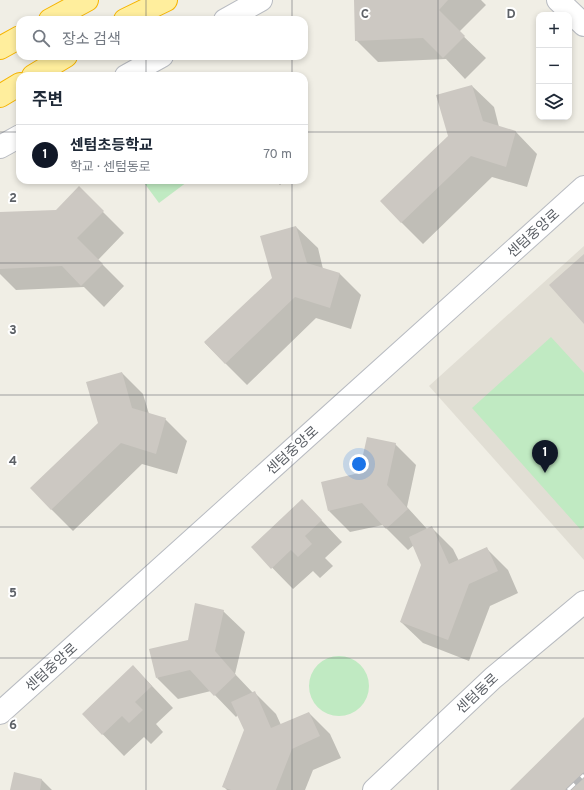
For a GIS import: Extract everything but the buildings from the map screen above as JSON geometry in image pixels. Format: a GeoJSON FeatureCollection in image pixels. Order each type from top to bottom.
{"type":"FeatureCollection","features":[{"type":"Feature","properties":{"kind":"highway"},"geometry":{"type":"LineString","coordinates":[[57,16],[87,0]]}},
{"type":"Feature","properties":{"kind":"highway"},"geometry":{"type":"LineString","coordinates":[[133,16],[166,0]]}},
{"type":"Feature","properties":{"kind":"highway"},"geometry":{"type":"LineString","coordinates":[[0,48],[16,39]]}},
{"type":"Feature","properties":{"kind":"highway"},"geometry":{"type":"LineString","coordinates":[[40,72],[59,60]]}},
{"type":"Feature","properties":{"kind":"highway"},"geometry":{"type":"LineString","coordinates":[[0,96],[16,86]]}},
{"type":"Feature","properties":{"kind":"main road"},"geometry":{"type":"LineString","coordinates":[[232,16],[260,0]]}},
{"type":"Feature","properties":{"kind":"main road"},"geometry":{"type":"LineString","coordinates":[[558,0],[584,25]]}},
{"type":"Feature","properties":{"kind":"main road"},"geometry":{"type":"LineString","coordinates":[[133,72],[155,60]]}},
{"type":"Feature","properties":{"kind":"main road"},"geometry":{"type":"LineString","coordinates":[[0,147],[16,138]]}},
{"type":"Feature","properties":{"kind":"main road","name":"센텀중앙로"},"geometry":{"type":"LineString","coordinates":[[0,713],[584,187]]}},
{"type":"Feature","properties":{"kind":"main road","name":"센텀동로"},"geometry":{"type":"LineString","coordinates":[[374,790],[493,678],[584,602]]}},
{"type":"Feature","properties":{"kind":"shaded area"},"geometry":{"type":"Polygon","coordinates":[[[584,246],[584,560],[429,386],[584,246]]]}},
{"type":"Feature","properties":{"kind":"green space"},"geometry":{"type":"Polygon","coordinates":[[[145,184],[184,184],[159,203],[145,184]]]}},
{"type":"Feature","properties":{"kind":"green space"},"geometry":{"type":"Polygon","coordinates":[[[551,337],[584,373],[584,527],[581,530],[472,408],[551,337]]]}},
{"type":"Feature","properties":{"kind":"green space"},"geometry":{"type":"Polygon","coordinates":[[[339,656],[356,661],[364,669],[369,686],[364,703],[356,711],[339,716],[322,711],[314,703],[309,686],[314,669],[322,661],[339,656]]]}},
{"type":"Feature","properties":{"kind":"railway"},"geometry":{"type":"LineString","coordinates":[[568,790],[584,775]]}},
{"type":"Feature","properties":{"kind":"place","name":"센텀초등학교"},"geometry":{"type":"Point","coordinates":[545,473]}}]}
